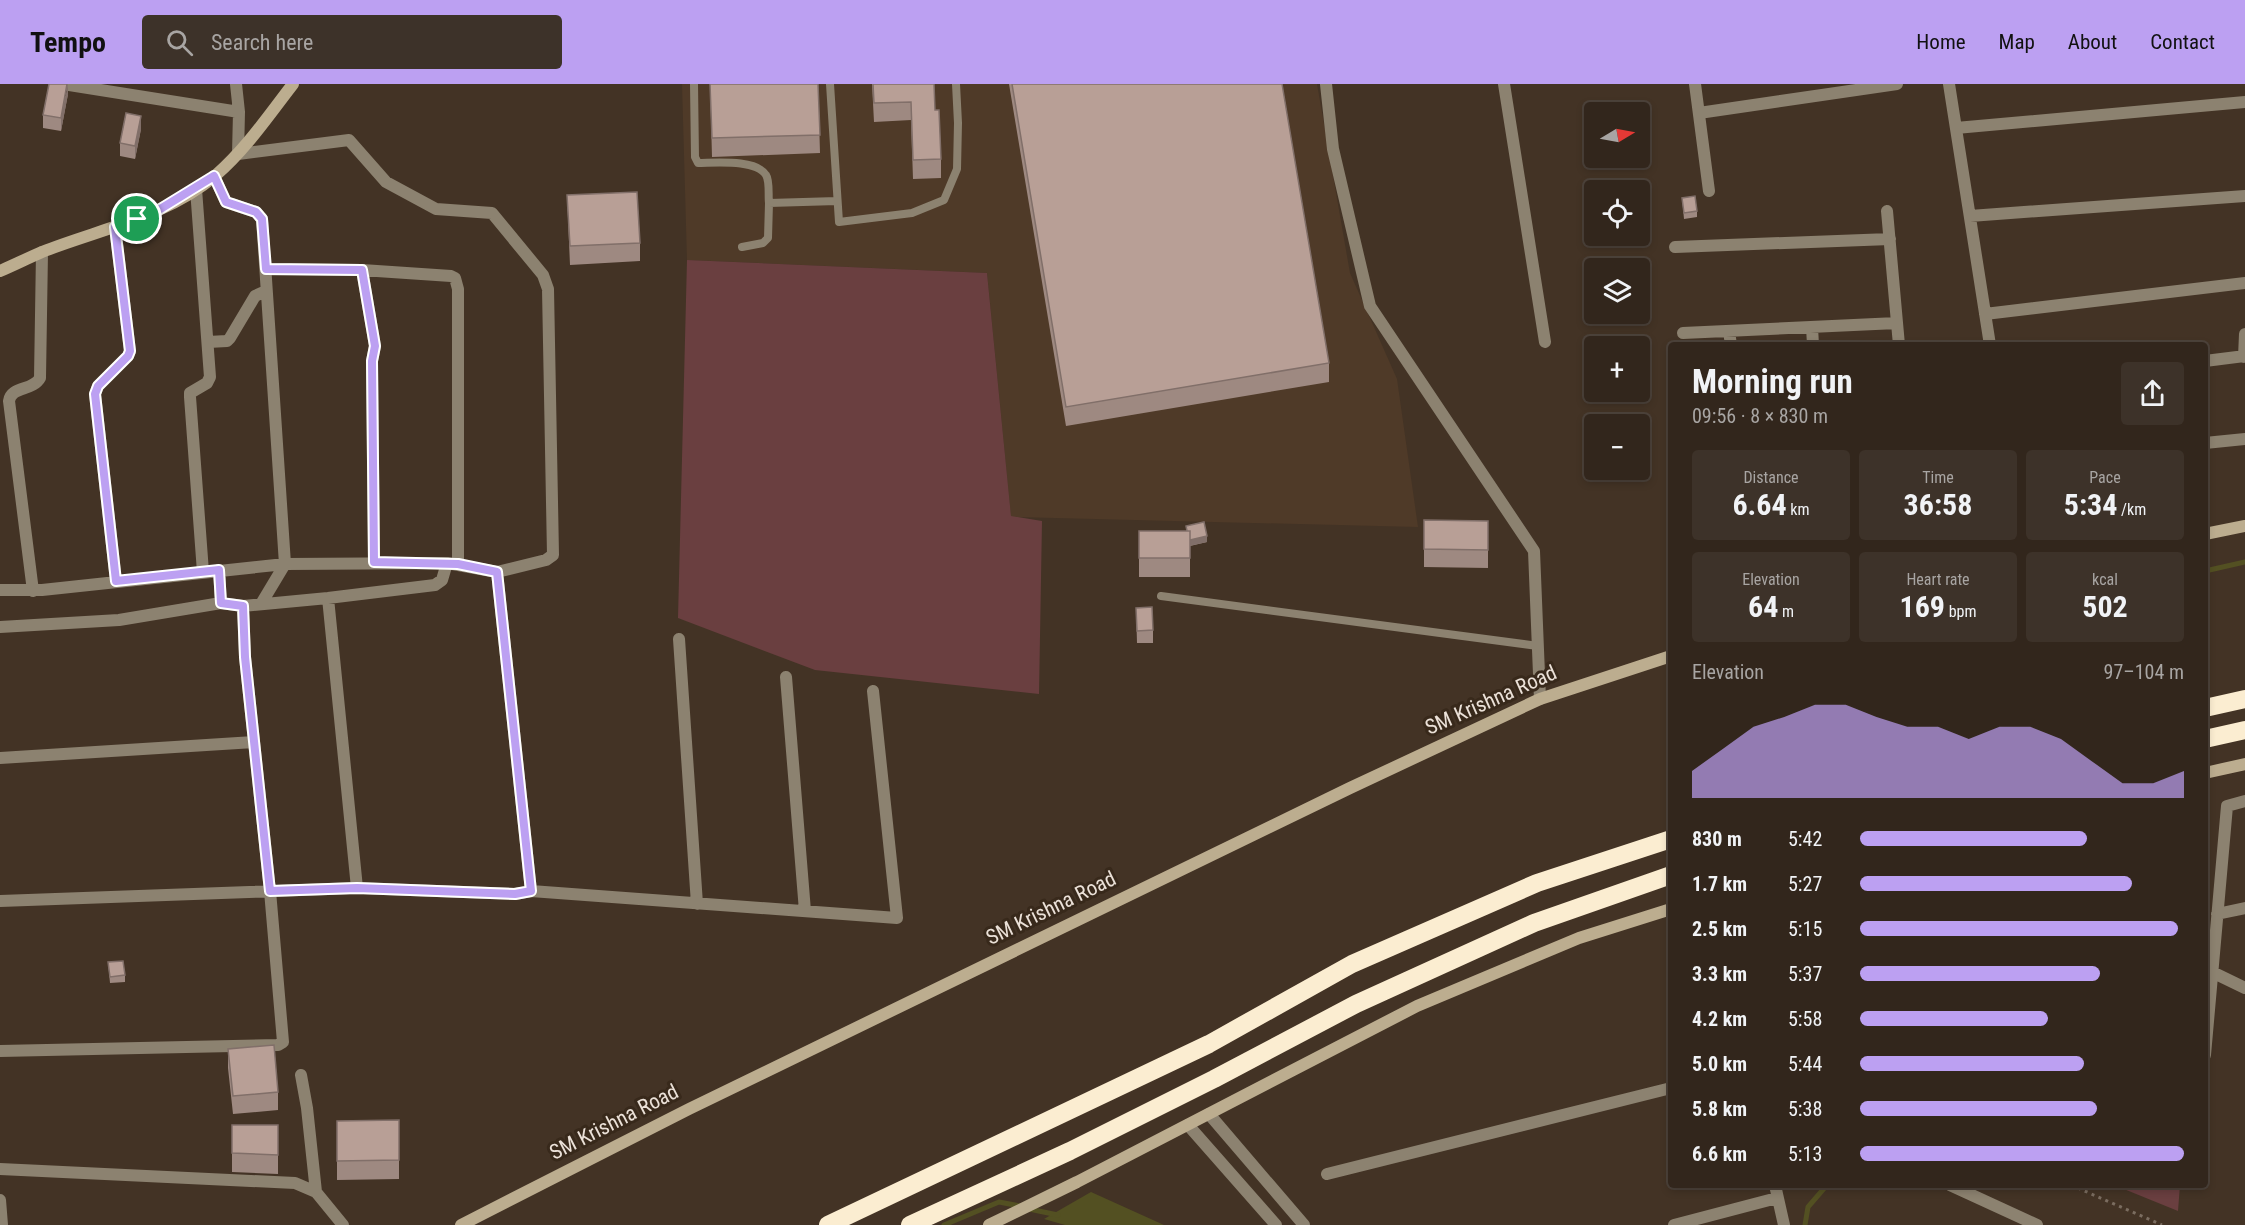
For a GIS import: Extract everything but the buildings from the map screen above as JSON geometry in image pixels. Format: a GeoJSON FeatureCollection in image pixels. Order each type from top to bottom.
{"type":"FeatureCollection","features":[{"type":"Feature","properties":{"kind":"highway"},"geometry":{"type":"LineString","coordinates":[[2208,707],[2245,699]]}},
{"type":"Feature","properties":{"kind":"highway"},"geometry":{"type":"LineString","coordinates":[[2208,738],[2245,730]]}},
{"type":"Feature","properties":{"kind":"highway"},"geometry":{"type":"LineString","coordinates":[[828,1225],[1209,1044],[1352,964],[1536,884],[1668,840]]}},
{"type":"Feature","properties":{"kind":"highway"},"geometry":{"type":"LineString","coordinates":[[910,1225],[1070,1151],[1356,1004],[1534,923],[1668,875]]}},
{"type":"Feature","properties":{"kind":"street"},"geometry":{"type":"LineString","coordinates":[[63,84],[239,112]]}},
{"type":"Feature","properties":{"kind":"street"},"geometry":{"type":"LineString","coordinates":[[236,84],[239,112],[238,154]]}},
{"type":"Feature","properties":{"kind":"street"},"geometry":{"type":"LineString","coordinates":[[0,271],[42,252],[157,211],[196,189],[238,154],[293,84]]}},
{"type":"Feature","properties":{"kind":"street"},"geometry":{"type":"LineString","coordinates":[[1326,84],[1333,149],[1370,306],[1534,551],[1540,699]]}},
{"type":"Feature","properties":{"kind":"street"},"geometry":{"type":"LineString","coordinates":[[1504,84],[1545,342]]}},
{"type":"Feature","properties":{"kind":"street"},"geometry":{"type":"LineString","coordinates":[[1695,84],[1709,190]]}},
{"type":"Feature","properties":{"kind":"street"},"geometry":{"type":"LineString","coordinates":[[1699,113],[1897,84]]}},
{"type":"Feature","properties":{"kind":"street"},"geometry":{"type":"LineString","coordinates":[[1949,84],[1990,342]]}},
{"type":"Feature","properties":{"kind":"street"},"geometry":{"type":"LineString","coordinates":[[1956,128],[2245,102]]}},
{"type":"Feature","properties":{"kind":"street"},"geometry":{"type":"LineString","coordinates":[[0,590],[33,591],[285,564],[374,562],[452,564],[497,572],[546,560],[553,555],[548,289],[543,275],[492,213],[436,209],[386,182],[349,140],[238,154]]}},
{"type":"Feature","properties":{"kind":"street"},"geometry":{"type":"LineString","coordinates":[[214,176],[226,202],[256,212],[262,219],[285,564],[261,604]]}},
{"type":"Feature","properties":{"kind":"street"},"geometry":{"type":"LineString","coordinates":[[196,189],[209,381],[193,391],[190,397],[203,572]]}},
{"type":"Feature","properties":{"kind":"street"},"geometry":{"type":"LineString","coordinates":[[1970,216],[2245,196]]}},
{"type":"Feature","properties":{"kind":"street"},"geometry":{"type":"LineString","coordinates":[[1887,212],[1899,342]]}},
{"type":"Feature","properties":{"kind":"street"},"geometry":{"type":"LineString","coordinates":[[115,227],[130,351],[128,356],[98,386],[95,394],[116,581]]}},
{"type":"Feature","properties":{"kind":"street"},"geometry":{"type":"LineString","coordinates":[[1675,247],[1890,239]]}},
{"type":"Feature","properties":{"kind":"street"},"geometry":{"type":"LineString","coordinates":[[33,591],[9,401],[13,392],[35,385],[40,378],[42,252]]}},
{"type":"Feature","properties":{"kind":"street"},"geometry":{"type":"LineString","coordinates":[[0,627],[118,620],[221,603],[243,606],[328,598],[435,585],[442,580],[452,564],[457,283],[451,276],[362,270],[266,269]]}},
{"type":"Feature","properties":{"kind":"street"},"geometry":{"type":"LineString","coordinates":[[362,270],[375,346],[372,361],[374,562]]}},
{"type":"Feature","properties":{"kind":"street"},"geometry":{"type":"LineString","coordinates":[[1985,314],[2245,283]]}},
{"type":"Feature","properties":{"kind":"street"},"geometry":{"type":"LineString","coordinates":[[208,342],[226,341],[230,338],[255,296],[266,291]]}},
{"type":"Feature","properties":{"kind":"street"},"geometry":{"type":"LineString","coordinates":[[1683,333],[1897,323]]}},
{"type":"Feature","properties":{"kind":"street"},"geometry":{"type":"LineString","coordinates":[[1812,327],[1814,342]]}},
{"type":"Feature","properties":{"kind":"street"},"geometry":{"type":"LineString","coordinates":[[1729,331],[1731,342]]}},
{"type":"Feature","properties":{"kind":"street"},"geometry":{"type":"LineString","coordinates":[[2208,361],[2245,357],[2245,334]]}},
{"type":"Feature","properties":{"kind":"street"},"geometry":{"type":"LineString","coordinates":[[2208,443],[2245,439]]}},
{"type":"Feature","properties":{"kind":"street"},"geometry":{"type":"LineString","coordinates":[[2208,533],[2245,526]]}},
{"type":"Feature","properties":{"kind":"street"},"geometry":{"type":"LineString","coordinates":[[219,570],[221,603]]}},
{"type":"Feature","properties":{"kind":"street"},"geometry":{"type":"LineString","coordinates":[[497,572],[531,891]]}},
{"type":"Feature","properties":{"kind":"street"},"geometry":{"type":"LineString","coordinates":[[328,598],[357,888]]}},
{"type":"Feature","properties":{"kind":"street"},"geometry":{"type":"LineString","coordinates":[[0,1051],[278,1045],[283,1042],[270,891],[244,651],[243,606]]}},
{"type":"Feature","properties":{"kind":"street"},"geometry":{"type":"LineString","coordinates":[[679,639],[697,904]]}},
{"type":"Feature","properties":{"kind":"street","name":"SM Krishna Road"},"geometry":{"type":"LineString","coordinates":[[461,1225],[689,1109],[1340,793],[1540,699],[1668,658]]}},
{"type":"Feature","properties":{"kind":"street"},"geometry":{"type":"LineString","coordinates":[[786,677],[805,911]]}},
{"type":"Feature","properties":{"kind":"street"},"geometry":{"type":"LineString","coordinates":[[0,901],[357,888],[515,894],[531,891],[897,918],[873,691]]}},
{"type":"Feature","properties":{"kind":"street"},"geometry":{"type":"LineString","coordinates":[[0,758],[254,742]]}},
{"type":"Feature","properties":{"kind":"street"},"geometry":{"type":"LineString","coordinates":[[2208,772],[2245,764]]}},
{"type":"Feature","properties":{"kind":"street"},"geometry":{"type":"LineString","coordinates":[[2208,1019],[2227,806],[2245,801]]}},
{"type":"Feature","properties":{"kind":"street"},"geometry":{"type":"LineString","coordinates":[[2217,914],[2245,908]]}},
{"type":"Feature","properties":{"kind":"street"},"geometry":{"type":"LineString","coordinates":[[989,1225],[1417,1006],[1579,938],[1668,910]]}},
{"type":"Feature","properties":{"kind":"street"},"geometry":{"type":"LineString","coordinates":[[2212,972],[2245,988]]}},
{"type":"Feature","properties":{"kind":"street"},"geometry":{"type":"LineString","coordinates":[[301,1075],[316,1192]]}},
{"type":"Feature","properties":{"kind":"street"},"geometry":{"type":"LineString","coordinates":[[1327,1174],[1668,1089]]}},
{"type":"Feature","properties":{"kind":"street"},"geometry":{"type":"LineString","coordinates":[[1209,1114],[1304,1225]]}},
{"type":"Feature","properties":{"kind":"street"},"geometry":{"type":"LineString","coordinates":[[1188,1125],[1276,1225]]}},
{"type":"Feature","properties":{"kind":"street"},"geometry":{"type":"LineString","coordinates":[[0,1169],[296,1183],[316,1192],[343,1225]]}},
{"type":"Feature","properties":{"kind":"street"},"geometry":{"type":"LineString","coordinates":[[1776,1188],[1784,1225]]}},
{"type":"Feature","properties":{"kind":"street"},"geometry":{"type":"LineString","coordinates":[[1957,1188],[2037,1225]]}},
{"type":"Feature","properties":{"kind":"street"},"geometry":{"type":"LineString","coordinates":[[1674,1225],[1778,1198]]}},
{"type":"Feature","properties":{"kind":"street"},"geometry":{"type":"LineString","coordinates":[[0,1200],[2,1225]]}},
{"type":"Feature","properties":{"kind":"lane"},"geometry":{"type":"LineString","coordinates":[[694,84],[695,158],[698,163],[744,164],[759,168],[767,176],[768,238],[763,243],[742,247]]}},
{"type":"Feature","properties":{"kind":"lane"},"geometry":{"type":"LineString","coordinates":[[830,84],[839,222],[912,213],[944,200],[957,169],[956,84]]}},
{"type":"Feature","properties":{"kind":"lane"},"geometry":{"type":"LineString","coordinates":[[769,203],[837,201]]}},
{"type":"Feature","properties":{"kind":"lane"},"geometry":{"type":"LineString","coordinates":[[1161,596],[1538,646]]}},
{"type":"Feature","properties":{"kind":"path"},"geometry":{"type":"LineString","coordinates":[[2078,1188],[2162,1225]]}},
{"type":"Feature","properties":{"kind":"shaded area"},"geometry":{"type":"Polygon","coordinates":[[[682,84],[1317,84],[1350,273],[1397,379],[1418,527],[1011,517],[987,273],[687,260],[682,84]]]}},
{"type":"Feature","properties":{"kind":"shaded area"},"geometry":{"type":"Polygon","coordinates":[[[687,260],[987,273],[1011,516],[1042,521],[1039,694],[815,670],[678,618],[687,260]]]}},
{"type":"Feature","properties":{"kind":"shaded area"},"geometry":{"type":"Polygon","coordinates":[[[2121,1188],[2180,1188],[2178,1211],[2121,1188]]]}},
{"type":"Feature","properties":{"kind":"shaded area"},"geometry":{"type":"Polygon","coordinates":[[[1091,1192],[1164,1225],[1065,1225],[1044,1219],[1091,1192]]]}},
{"type":"Feature","properties":{"kind":"waterway"},"geometry":{"type":"LineString","coordinates":[[2208,570],[2245,562]]}},
{"type":"Feature","properties":{"kind":"waterway"},"geometry":{"type":"LineString","coordinates":[[1805,1225],[1808,1207],[1824,1188]]}},
{"type":"Feature","properties":{"kind":"waterway"},"geometry":{"type":"LineString","coordinates":[[944,1225],[999,1202],[1020,1206]]}},
{"type":"Feature","properties":{"kind":"waterway"},"geometry":{"type":"LineString","coordinates":[[1029,1209],[1058,1215]]}},
{"type":"Feature","properties":{"kind":"route"},"geometry":{"type":"LineString","coordinates":[[214,176],[226,202],[256,212],[262,219],[266,269],[362,270],[375,346],[372,361],[374,562],[458,564],[497,572],[531,891],[515,894],[357,888],[270,891],[245,657],[243,606],[221,603],[219,570],[116,581],[95,390],[128,356],[130,351],[115,227],[137,219],[177,200],[214,176]]}}]}
